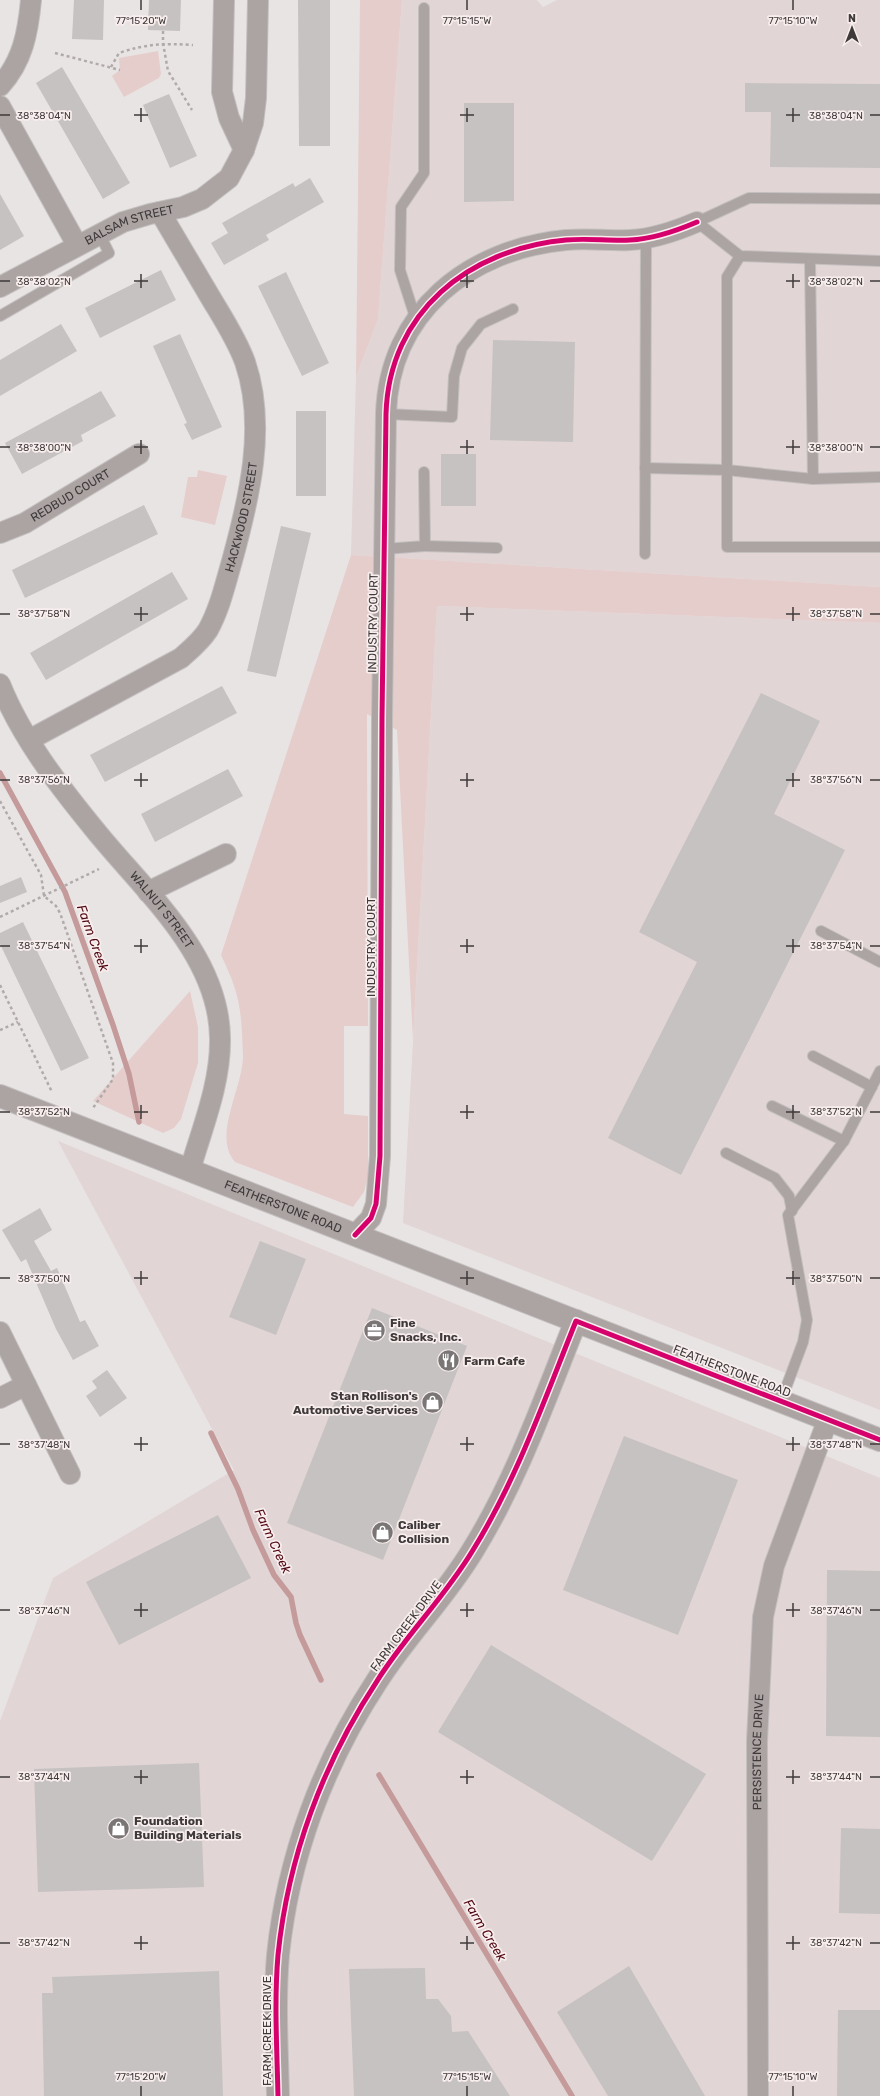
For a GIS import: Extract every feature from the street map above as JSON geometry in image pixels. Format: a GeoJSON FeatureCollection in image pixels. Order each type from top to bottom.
{"type":"FeatureCollection","features":[{"type":"Feature","properties":{"kind":"street"},"geometry":{"type":"LineString","coordinates":[[0,86],[17,63],[26,43],[31,0]]}},
{"type":"Feature","properties":{"kind":"street"},"geometry":{"type":"LineString","coordinates":[[224,0],[222,92],[229,118],[244,150]]}},
{"type":"Feature","properties":{"kind":"street","name":"BALSAM STREET"},"geometry":{"type":"LineString","coordinates":[[0,287],[99,233],[123,222],[183,207],[202,199],[220,187],[229,178],[244,150],[253,123],[256,98],[258,0]]}},
{"type":"Feature","properties":{"kind":"street"},"geometry":{"type":"LineString","coordinates":[[0,106],[77,245]]}},
{"type":"Feature","properties":{"kind":"street","name":"HACKWOOD STREET"},"geometry":{"type":"LineString","coordinates":[[29,740],[180,658],[193,647],[207,631],[220,604],[245,514],[252,472],[254,430],[252,387],[245,361],[234,336],[160,212]]}},
{"type":"Feature","properties":{"kind":"street","name":"INDUSTRY COURT"},"geometry":{"type":"LineString","coordinates":[[355,1235],[371,1218],[376,1204],[380,1156],[386,414],[389,384],[396,359],[404,339],[416,320],[438,293],[454,280],[482,264],[511,252],[542,244],[567,240],[631,240],[646,238],[682,229],[697,222]]}},
{"type":"Feature","properties":{"kind":"street","name":"REDBUD COURT"},"geometry":{"type":"LineString","coordinates":[[0,533],[24,522],[140,454]]}},
{"type":"Feature","properties":{"kind":"street","name":"WALNUT STREET"},"geometry":{"type":"LineString","coordinates":[[0,684],[6,700],[29,740],[82,814],[148,892],[193,950],[206,974],[218,1014],[220,1054],[216,1081],[190,1170]]}},
{"type":"Feature","properties":{"kind":"street"},"geometry":{"type":"LineString","coordinates":[[148,892],[226,854]]}},
{"type":"Feature","properties":{"kind":"street","name":"FEATHERSTONE ROAD"},"geometry":{"type":"LineString","coordinates":[[0,1096],[880,1440]]}},
{"type":"Feature","properties":{"kind":"street","name":"FARM CREEK DRIVE"},"geometry":{"type":"LineString","coordinates":[[278,2096],[276,1992],[278,1956],[293,1868],[309,1816],[326,1774],[372,1688],[406,1639],[473,1551],[496,1509],[527,1442],[576,1321]]}},
{"type":"Feature","properties":{"kind":"street"},"geometry":{"type":"LineString","coordinates":[[0,1332],[70,1474]]}},
{"type":"Feature","properties":{"kind":"street"},"geometry":{"type":"LineString","coordinates":[[0,1398],[26,1385]]}},
{"type":"Feature","properties":{"kind":"street","name":"PERSISTENCE DRIVE"},"geometry":{"type":"LineString","coordinates":[[758,2096],[757,1741],[762,1617],[774,1566],[828,1419]]}},
{"type":"Feature","properties":{"kind":"lane"},"geometry":{"type":"LineString","coordinates":[[416,320],[400,270],[401,207],[424,173],[424,8]]}},
{"type":"Feature","properties":{"kind":"lane"},"geometry":{"type":"LineString","coordinates":[[880,199],[749,198],[697,222],[740,256],[880,261]]}},
{"type":"Feature","properties":{"kind":"lane"},"geometry":{"type":"LineString","coordinates":[[0,316],[109,253],[99,233]]}},
{"type":"Feature","properties":{"kind":"lane"},"geometry":{"type":"LineString","coordinates":[[646,238],[646,554]]}},
{"type":"Feature","properties":{"kind":"lane"},"geometry":{"type":"LineString","coordinates":[[740,256],[727,277],[727,547],[880,547]]}},
{"type":"Feature","properties":{"kind":"lane"},"geometry":{"type":"LineString","coordinates":[[810,259],[813,479]]}},
{"type":"Feature","properties":{"kind":"lane"},"geometry":{"type":"LineString","coordinates":[[386,414],[452,417],[454,376],[462,348],[481,324],[513,309]]}},
{"type":"Feature","properties":{"kind":"lane"},"geometry":{"type":"LineString","coordinates":[[646,468],[727,470],[813,479],[880,477]]}},
{"type":"Feature","properties":{"kind":"lane"},"geometry":{"type":"LineString","coordinates":[[424,472],[425,546]]}},
{"type":"Feature","properties":{"kind":"lane"},"geometry":{"type":"LineString","coordinates":[[384,549],[425,546],[497,548]]}},
{"type":"Feature","properties":{"kind":"lane"},"geometry":{"type":"LineString","coordinates":[[821,931],[880,962]]}},
{"type":"Feature","properties":{"kind":"lane"},"geometry":{"type":"LineString","coordinates":[[813,1056],[872,1087]]}},
{"type":"Feature","properties":{"kind":"lane"},"geometry":{"type":"LineString","coordinates":[[781,1401],[803,1342],[807,1320],[788,1215],[844,1141],[880,1071]]}},
{"type":"Feature","properties":{"kind":"lane"},"geometry":{"type":"LineString","coordinates":[[772,1106],[844,1141]]}},
{"type":"Feature","properties":{"kind":"lane"},"geometry":{"type":"LineString","coordinates":[[726,1153],[775,1178],[789,1196],[792,1211]]}},
{"type":"Feature","properties":{"kind":"path"},"geometry":{"type":"LineString","coordinates":[[163,31],[163,43],[168,71],[192,110]]}},
{"type":"Feature","properties":{"kind":"path"},"geometry":{"type":"LineString","coordinates":[[111,67],[119,53],[136,48],[163,43],[193,45]]}},
{"type":"Feature","properties":{"kind":"path"},"geometry":{"type":"LineString","coordinates":[[55,53],[120,70]]}},
{"type":"Feature","properties":{"kind":"path"},"geometry":{"type":"LineString","coordinates":[[0,801],[41,875],[44,896],[56,906],[60,912],[113,1063],[115,1073],[112,1082],[94,1108]]}},
{"type":"Feature","properties":{"kind":"path"},"geometry":{"type":"LineString","coordinates":[[0,917],[99,869]]}},
{"type":"Feature","properties":{"kind":"path"},"geometry":{"type":"LineString","coordinates":[[0,985],[52,1092]]}},
{"type":"Feature","properties":{"kind":"path"},"geometry":{"type":"LineString","coordinates":[[0,1030],[18,1022]]}},
{"type":"Feature","properties":{"kind":"shaded area"},"geometry":{"type":"Polygon","coordinates":[[[360,0],[402,0],[378,319],[356,377],[360,0]]]}},
{"type":"Feature","properties":{"kind":"shaded area"},"geometry":{"type":"Polygon","coordinates":[[[402,0],[537,0],[543,7],[557,0],[880,0],[880,587],[351,555],[356,377],[378,319],[402,0]]]}},
{"type":"Feature","properties":{"kind":"shaded area"},"geometry":{"type":"Polygon","coordinates":[[[158,51],[161,74],[159,78],[124,97],[112,76],[120,70],[119,58],[158,51]]]}},
{"type":"Feature","properties":{"kind":"shaded area"},"geometry":{"type":"Polygon","coordinates":[[[198,470],[227,476],[215,525],[181,517],[188,477],[197,477],[198,470]]]}},
{"type":"Feature","properties":{"kind":"shaded area"},"geometry":{"type":"Polygon","coordinates":[[[351,555],[880,587],[880,623],[437,606],[413,1040],[397,730],[367,714],[368,1026],[344,1026],[344,1114],[368,1116],[368,1177],[364,1192],[353,1207],[235,1162],[229,1151],[227,1125],[239,1082],[243,1056],[239,1003],[231,978],[221,955],[351,555]]]}},
{"type":"Feature","properties":{"kind":"shaded area"},"geometry":{"type":"Polygon","coordinates":[[[437,606],[880,623],[880,1410],[403,1223],[437,606]]]}},
{"type":"Feature","properties":{"kind":"shaded area"},"geometry":{"type":"Polygon","coordinates":[[[190,991],[198,1027],[198,1063],[181,1119],[174,1128],[163,1133],[93,1101],[190,991]]]}},
{"type":"Feature","properties":{"kind":"shaded area"},"geometry":{"type":"Polygon","coordinates":[[[58,1141],[880,1478],[880,2096],[0,2096],[0,1721],[53,1578],[234,1470],[58,1141]]]}},
{"type":"Feature","properties":{"kind":"building"},"geometry":{"type":"Polygon","coordinates":[[[74,0],[104,0],[103,40],[72,39],[74,0]]]}},
{"type":"Feature","properties":{"kind":"building"},"geometry":{"type":"Polygon","coordinates":[[[149,0],[181,0],[180,31],[148,30],[149,0]]]}},
{"type":"Feature","properties":{"kind":"building"},"geometry":{"type":"Polygon","coordinates":[[[298,0],[330,0],[330,146],[299,146],[298,0]]]}},
{"type":"Feature","properties":{"kind":"building"},"geometry":{"type":"Polygon","coordinates":[[[62,67],[130,183],[103,199],[36,83],[62,67]]]}},
{"type":"Feature","properties":{"kind":"building"},"geometry":{"type":"Polygon","coordinates":[[[745,83],[880,84],[880,168],[770,167],[771,112],[745,112],[745,83]]]}},
{"type":"Feature","properties":{"kind":"building"},"geometry":{"type":"Polygon","coordinates":[[[169,94],[197,156],[170,168],[143,105],[169,94]]]}},
{"type":"Feature","properties":{"kind":"building"},"geometry":{"type":"Polygon","coordinates":[[[464,103],[514,103],[514,201],[464,202],[464,103]]]}},
{"type":"Feature","properties":{"kind":"building"},"geometry":{"type":"Polygon","coordinates":[[[310,178],[324,202],[266,235],[269,240],[224,265],[211,243],[228,233],[222,223],[293,183],[295,187],[310,178]]]}},
{"type":"Feature","properties":{"kind":"building"},"geometry":{"type":"Polygon","coordinates":[[[0,194],[24,236],[0,250],[0,194]]]}},
{"type":"Feature","properties":{"kind":"building"},"geometry":{"type":"Polygon","coordinates":[[[161,270],[176,300],[100,338],[85,308],[161,270]]]}},
{"type":"Feature","properties":{"kind":"building"},"geometry":{"type":"Polygon","coordinates":[[[286,272],[329,363],[302,376],[258,286],[286,272]]]}},
{"type":"Feature","properties":{"kind":"building"},"geometry":{"type":"Polygon","coordinates":[[[61,324],[77,351],[0,396],[0,360],[61,324]]]}},
{"type":"Feature","properties":{"kind":"building"},"geometry":{"type":"Polygon","coordinates":[[[180,334],[222,427],[192,440],[184,424],[187,423],[153,346],[180,334]]]}},
{"type":"Feature","properties":{"kind":"building"},"geometry":{"type":"Polygon","coordinates":[[[493,340],[575,342],[573,442],[490,440],[493,340]]]}},
{"type":"Feature","properties":{"kind":"building"},"geometry":{"type":"Polygon","coordinates":[[[101,391],[116,416],[81,435],[83,441],[22,474],[5,443],[101,391]]]}},
{"type":"Feature","properties":{"kind":"building"},"geometry":{"type":"Polygon","coordinates":[[[296,411],[326,411],[326,496],[296,496],[296,411]]]}},
{"type":"Feature","properties":{"kind":"building"},"geometry":{"type":"Polygon","coordinates":[[[441,454],[476,454],[476,506],[441,506],[441,454]]]}},
{"type":"Feature","properties":{"kind":"building"},"geometry":{"type":"Polygon","coordinates":[[[144,505],[158,534],[25,598],[12,570],[144,505]]]}},
{"type":"Feature","properties":{"kind":"building"},"geometry":{"type":"Polygon","coordinates":[[[281,526],[311,533],[276,677],[247,671],[281,526]]]}},
{"type":"Feature","properties":{"kind":"building"},"geometry":{"type":"Polygon","coordinates":[[[172,572],[188,599],[46,680],[30,653],[172,572]]]}},
{"type":"Feature","properties":{"kind":"building"},"geometry":{"type":"Polygon","coordinates":[[[222,686],[237,713],[105,782],[90,755],[222,686]]]}},
{"type":"Feature","properties":{"kind":"building"},"geometry":{"type":"Polygon","coordinates":[[[761,693],[820,721],[774,814],[845,850],[681,1175],[608,1138],[697,962],[639,932],[761,693]]]}},
{"type":"Feature","properties":{"kind":"building"},"geometry":{"type":"Polygon","coordinates":[[[228,769],[243,796],[155,842],[141,814],[228,769]]]}},
{"type":"Feature","properties":{"kind":"building"},"geometry":{"type":"Polygon","coordinates":[[[21,877],[27,892],[0,903],[0,886],[21,877]]]}},
{"type":"Feature","properties":{"kind":"building"},"geometry":{"type":"Polygon","coordinates":[[[23,922],[89,1058],[61,1071],[0,944],[0,933],[23,922]]]}},
{"type":"Feature","properties":{"kind":"building"},"geometry":{"type":"Polygon","coordinates":[[[40,1208],[52,1230],[34,1241],[51,1271],[57,1268],[80,1322],[85,1320],[99,1346],[73,1360],[56,1329],[26,1259],[21,1262],[2,1230],[40,1208]]]}},
{"type":"Feature","properties":{"kind":"building"},"geometry":{"type":"Polygon","coordinates":[[[260,1241],[306,1259],[276,1335],[229,1317],[260,1241]]]}},
{"type":"Feature","properties":{"kind":"building"},"geometry":{"type":"Polygon","coordinates":[[[372,1308],[467,1346],[383,1560],[287,1523],[372,1308]]]}},
{"type":"Feature","properties":{"kind":"building"},"geometry":{"type":"Polygon","coordinates":[[[107,1370],[127,1398],[100,1417],[86,1396],[97,1388],[92,1381],[107,1370]]]}},
{"type":"Feature","properties":{"kind":"building"},"geometry":{"type":"Polygon","coordinates":[[[624,1436],[738,1480],[678,1635],[563,1590],[624,1436]]]}},
{"type":"Feature","properties":{"kind":"building"},"geometry":{"type":"Polygon","coordinates":[[[218,1515],[251,1578],[119,1645],[86,1582],[218,1515]]]}},
{"type":"Feature","properties":{"kind":"building"},"geometry":{"type":"Polygon","coordinates":[[[827,1570],[880,1571],[880,1737],[826,1736],[827,1570]]]}},
{"type":"Feature","properties":{"kind":"building"},"geometry":{"type":"Polygon","coordinates":[[[491,1645],[706,1774],[652,1861],[438,1732],[491,1645]]]}},
{"type":"Feature","properties":{"kind":"building","name":"Foundation Building Materials"},"geometry":{"type":"Polygon","coordinates":[[[199,1763],[204,1887],[38,1892],[34,1769],[199,1763]]]}},
{"type":"Feature","properties":{"kind":"building"},"geometry":{"type":"Polygon","coordinates":[[[841,1828],[880,1829],[880,1914],[839,1913],[841,1828]]]}},
{"type":"Feature","properties":{"kind":"building"},"geometry":{"type":"Polygon","coordinates":[[[629,1966],[705,2096],[608,2096],[557,2012],[629,1966]]]}},
{"type":"Feature","properties":{"kind":"building"},"geometry":{"type":"Polygon","coordinates":[[[425,1968],[426,1999],[438,1999],[451,2016],[452,2032],[468,2031],[510,2096],[354,2096],[349,1969],[425,1968]]]}},
{"type":"Feature","properties":{"kind":"building"},"geometry":{"type":"Polygon","coordinates":[[[219,1971],[223,2096],[44,2096],[42,1993],[53,1993],[52,1977],[219,1971]]]}},
{"type":"Feature","properties":{"kind":"building"},"geometry":{"type":"Polygon","coordinates":[[[838,2010],[880,2010],[880,2096],[837,2096],[838,2010]]]}},
{"type":"Feature","properties":{"kind":"waterway","name":"Farm Creek"},"geometry":{"type":"LineString","coordinates":[[0,773],[65,892],[129,1074],[139,1122]]}},
{"type":"Feature","properties":{"kind":"waterway","name":"Farm Creek"},"geometry":{"type":"LineString","coordinates":[[211,1433],[238,1489],[253,1530],[274,1575],[291,1597],[300,1635],[321,1680]]}},
{"type":"Feature","properties":{"kind":"waterway","name":"Farm Creek"},"geometry":{"type":"LineString","coordinates":[[379,1775],[572,2096]]}},
{"type":"Feature","properties":{"kind":"cycle path"},"geometry":{"type":"LineString","coordinates":[[355,1235],[371,1218],[376,1204],[380,1156],[382,718],[386,414],[391,378],[402,345],[419,316],[441,292],[467,272],[497,257],[531,246],[566,240],[622,240],[647,238],[673,231],[697,222]]}},
{"type":"Feature","properties":{"kind":"cycle path"},"geometry":{"type":"LineString","coordinates":[[278,2096],[276,2008],[278,1955],[290,1882],[299,1847],[311,1812],[340,1745],[377,1681],[400,1648],[450,1584],[489,1523],[517,1467],[576,1321],[880,1440]]}},
{"type":"Feature","properties":{"kind":"place","name":"Fine Snacks, Inc."},"geometry":{"type":"Point","coordinates":[375,1330]}},
{"type":"Feature","properties":{"kind":"place","name":"Farm Cafe"},"geometry":{"type":"Point","coordinates":[449,1361]}},
{"type":"Feature","properties":{"kind":"place","name":"Stan Rollison's Automotive Services"},"geometry":{"type":"Point","coordinates":[433,1403]}},
{"type":"Feature","properties":{"kind":"place","name":"Caliber Collision"},"geometry":{"type":"Point","coordinates":[382,1532]}},
{"type":"Feature","properties":{"kind":"place","name":"Foundation Building Materials"},"geometry":{"type":"Point","coordinates":[119,1828]}}]}
